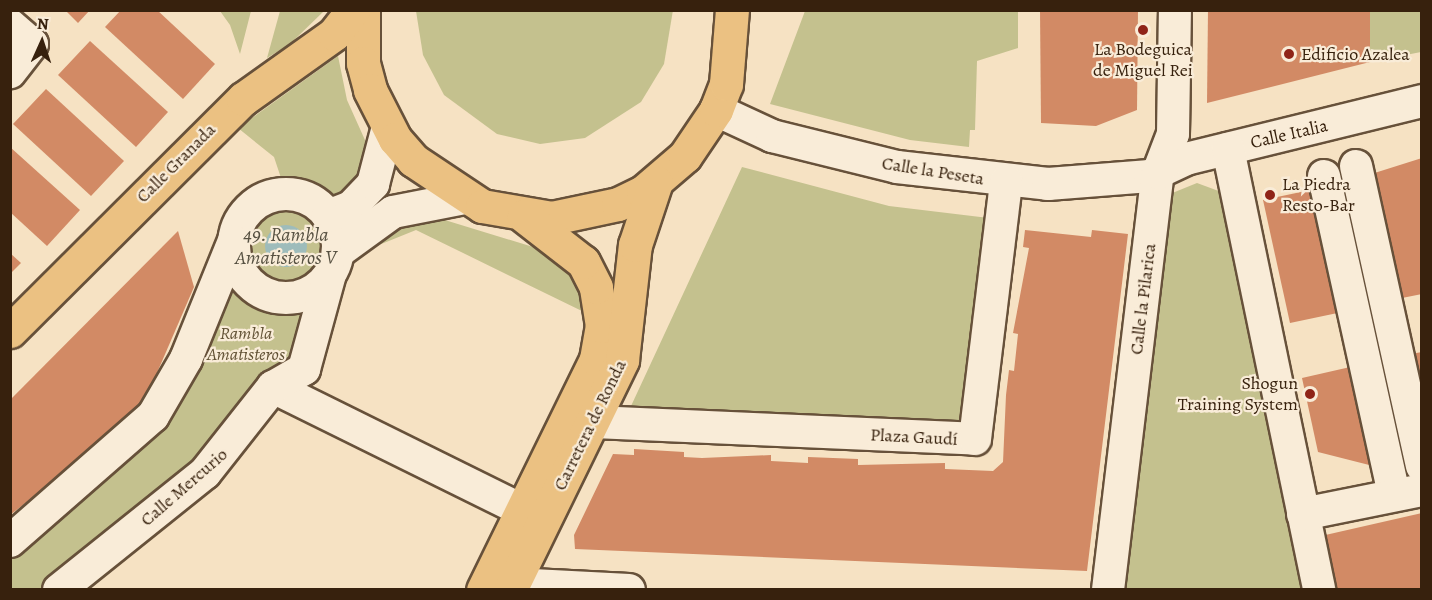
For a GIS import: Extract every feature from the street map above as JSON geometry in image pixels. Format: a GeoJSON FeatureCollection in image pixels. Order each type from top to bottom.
{"type":"FeatureCollection","features":[{"type":"Feature","properties":{"kind":"main road","name":"Calle Granada"},"geometry":{"type":"LineString","coordinates":[[10,331],[243,99],[334,34],[353,10]]}},
{"type":"Feature","properties":{"kind":"main road"},"geometry":{"type":"LineString","coordinates":[[363,10],[363,63],[388,128],[413,160],[465,198],[522,215],[591,212],[657,182],[685,156],[716,110],[736,19]]}},
{"type":"Feature","properties":{"kind":"main road","name":"Carretera de Ronda"},"geometry":{"type":"LineString","coordinates":[[502,588],[593,423],[627,345],[635,245],[657,182]]}},
{"type":"Feature","properties":{"kind":"main road","name":"Carretera de Ronda"},"geometry":{"type":"LineString","coordinates":[[502,588],[522,510],[596,359],[602,317],[592,277],[578,255],[522,215]]}},
{"type":"Feature","properties":{"kind":"street","name":"Calle la Pilarica"},"geometry":{"type":"LineString","coordinates":[[1108,590],[1158,172],[1173,134],[1175,10]]}},
{"type":"Feature","properties":{"kind":"street"},"geometry":{"type":"LineString","coordinates":[[10,25],[32,44],[10,72]]}},
{"type":"Feature","properties":{"kind":"street","name":"Calle Italia"},"geometry":{"type":"LineString","coordinates":[[1158,172],[1228,149],[1422,101]]}},
{"type":"Feature","properties":{"kind":"street","name":"Calle la Peseta"},"geometry":{"type":"LineString","coordinates":[[716,110],[772,136],[839,154],[1006,181],[1113,182],[1158,172]]}},
{"type":"Feature","properties":{"kind":"street"},"geometry":{"type":"LineString","coordinates":[[328,216],[359,201],[373,184],[388,128]]}},
{"type":"Feature","properties":{"kind":"street"},"geometry":{"type":"LineString","coordinates":[[1228,149],[1319,590]]}},
{"type":"Feature","properties":{"kind":"street"},"geometry":{"type":"LineString","coordinates":[[1356,166],[1422,466]]}},
{"type":"Feature","properties":{"kind":"street"},"geometry":{"type":"LineString","coordinates":[[1303,514],[1407,488],[1364,357],[1324,176]]}},
{"type":"Feature","properties":{"kind":"street","name":"Plaza Gaudí"},"geometry":{"type":"LineString","coordinates":[[593,423],[975,440],[1006,181]]}},
{"type":"Feature","properties":{"kind":"street"},"geometry":{"type":"LineString","coordinates":[[10,541],[153,416],[186,359],[246,213],[272,196],[303,197],[328,216],[334,263]]}},
{"type":"Feature","properties":{"kind":"street"},"geometry":{"type":"LineString","coordinates":[[234,241],[240,271],[269,295],[307,294],[334,263],[393,213],[465,198]]}},
{"type":"Feature","properties":{"kind":"street","name":"Calle Mercurio"},"geometry":{"type":"LineString","coordinates":[[59,590],[149,518],[226,452],[273,387],[307,363],[334,263]]}},
{"type":"Feature","properties":{"kind":"street"},"geometry":{"type":"LineString","coordinates":[[1355,316],[1388,310]]}},
{"type":"Feature","properties":{"kind":"street"},"geometry":{"type":"LineString","coordinates":[[1364,357],[1396,350]]}},
{"type":"Feature","properties":{"kind":"street"},"geometry":{"type":"LineString","coordinates":[[273,387],[522,510]]}},
{"type":"Feature","properties":{"kind":"street"},"geometry":{"type":"LineString","coordinates":[[89,590],[154,540],[157,534],[149,518]]}},
{"type":"Feature","properties":{"kind":"street"},"geometry":{"type":"LineString","coordinates":[[502,588],[629,590]]}},
{"type":"Feature","properties":{"kind":"green space"},"geometry":{"type":"Polygon","coordinates":[[[673,10],[664,64],[641,102],[585,138],[540,144],[497,134],[444,95],[423,55],[416,11],[673,10]]]}},
{"type":"Feature","properties":{"kind":"green space"},"geometry":{"type":"Polygon","coordinates":[[[220,11],[251,11],[240,54],[230,25],[220,11]]]}},
{"type":"Feature","properties":{"kind":"green space"},"geometry":{"type":"Polygon","coordinates":[[[280,11],[324,11],[290,44],[267,58],[280,11]]]}},
{"type":"Feature","properties":{"kind":"green space"},"geometry":{"type":"Polygon","coordinates":[[[805,11],[1018,11],[1018,48],[977,61],[975,130],[970,130],[969,147],[910,140],[770,104],[805,11]]]}},
{"type":"Feature","properties":{"kind":"green space"},"geometry":{"type":"Polygon","coordinates":[[[1370,11],[1421,11],[1421,52],[1370,62],[1370,11]]]}},
{"type":"Feature","properties":{"kind":"green space"},"geometry":{"type":"Polygon","coordinates":[[[338,56],[347,100],[369,149],[363,178],[340,195],[327,196],[307,184],[282,181],[274,157],[238,128],[338,56]]]}},
{"type":"Feature","properties":{"kind":"green space"},"geometry":{"type":"Polygon","coordinates":[[[742,167],[889,206],[997,219],[971,434],[625,419],[742,167]]]}},
{"type":"Feature","properties":{"kind":"green space"},"geometry":{"type":"Polygon","coordinates":[[[1197,183],[1224,193],[1307,589],[1123,590],[1165,196],[1197,183]]]}},
{"type":"Feature","properties":{"kind":"green space"},"geometry":{"type":"Polygon","coordinates":[[[286,205],[309,212],[321,224],[328,247],[321,270],[309,282],[286,289],[263,282],[251,270],[244,247],[251,224],[263,212],[286,205]]]}},
{"type":"Feature","properties":{"kind":"green space"},"geometry":{"type":"Polygon","coordinates":[[[435,217],[543,250],[574,278],[586,313],[416,230],[354,255],[386,229],[435,217]]]}},
{"type":"Feature","properties":{"kind":"green space","name":"Rambla Amatisteros"},"geometry":{"type":"Polygon","coordinates":[[[233,285],[268,307],[305,308],[302,355],[226,441],[48,589],[11,590],[11,549],[144,443],[233,285]]]}},
{"type":"Feature","properties":{"kind":"water","name":"49. Rambla Amatisteros V"},"geometry":{"type":"Polygon","coordinates":[[[286,225],[301,231],[307,246],[301,261],[286,267],[271,261],[265,246],[271,231],[286,225]]]}},
{"type":"Feature","properties":{"kind":"building"},"geometry":{"type":"Polygon","coordinates":[[[65,10],[90,10],[78,23],[65,10]]]}},
{"type":"Feature","properties":{"kind":"building"},"geometry":{"type":"Polygon","coordinates":[[[121,10],[157,10],[215,64],[183,99],[105,27],[121,10]]]}},
{"type":"Feature","properties":{"kind":"building"},"geometry":{"type":"Polygon","coordinates":[[[1040,10],[1138,10],[1137,110],[1096,126],[1041,123],[1040,10]]]}},
{"type":"Feature","properties":{"kind":"building","name":"Edificio Azalea"},"geometry":{"type":"Polygon","coordinates":[[[1208,10],[1370,10],[1370,62],[1207,103],[1208,10]]]}},
{"type":"Feature","properties":{"kind":"building"},"geometry":{"type":"Polygon","coordinates":[[[90,41],[168,112],[136,147],[58,75],[90,41]]]}},
{"type":"Feature","properties":{"kind":"building"},"geometry":{"type":"Polygon","coordinates":[[[46,89],[124,161],[91,196],[13,124],[46,89]]]}},
{"type":"Feature","properties":{"kind":"building"},"geometry":{"type":"Polygon","coordinates":[[[10,147],[80,210],[47,246],[10,212],[10,147]]]}},
{"type":"Feature","properties":{"kind":"building"},"geometry":{"type":"Polygon","coordinates":[[[1422,158],[1422,294],[1392,300],[1365,176],[1422,158]]]}},
{"type":"Feature","properties":{"kind":"building"},"geometry":{"type":"Polygon","coordinates":[[[1320,188],[1347,311],[1290,323],[1263,200],[1320,188]]]}},
{"type":"Feature","properties":{"kind":"building"},"geometry":{"type":"Polygon","coordinates":[[[1025,230],[1091,237],[1092,230],[1128,234],[1087,571],[575,549],[574,535],[613,454],[634,455],[634,449],[684,452],[684,457],[702,458],[771,455],[771,461],[808,463],[808,457],[858,459],[858,465],[945,463],[945,469],[993,471],[1003,462],[1006,395],[1009,370],[1014,371],[1018,334],[1013,333],[1029,248],[1023,247],[1025,230]]]}},
{"type":"Feature","properties":{"kind":"building"},"geometry":{"type":"Polygon","coordinates":[[[178,231],[194,287],[144,403],[125,426],[10,515],[10,400],[178,231]]]}},
{"type":"Feature","properties":{"kind":"building"},"geometry":{"type":"Polygon","coordinates":[[[10,253],[21,263],[10,274],[10,253]]]}},
{"type":"Feature","properties":{"kind":"building"},"geometry":{"type":"Polygon","coordinates":[[[1422,352],[1422,428],[1405,355],[1422,352]]]}},
{"type":"Feature","properties":{"kind":"building"},"geometry":{"type":"Polygon","coordinates":[[[1359,365],[1381,468],[1318,452],[1302,378],[1359,365]]]}},
{"type":"Feature","properties":{"kind":"building"},"geometry":{"type":"Polygon","coordinates":[[[1422,513],[1422,590],[1332,590],[1321,536],[1422,513]]]}},
{"type":"Feature","properties":{"kind":"place","name":"La Bodeguica de Miguel Rei"},"geometry":{"type":"Point","coordinates":[1143,30]}},
{"type":"Feature","properties":{"kind":"place","name":"Edificio Azalea"},"geometry":{"type":"Point","coordinates":[1289,54]}},
{"type":"Feature","properties":{"kind":"place","name":"La Piedra Resto-Bar"},"geometry":{"type":"Point","coordinates":[1270,195]}},
{"type":"Feature","properties":{"kind":"place","name":"Shogun Training System"},"geometry":{"type":"Point","coordinates":[1310,394]}}]}
